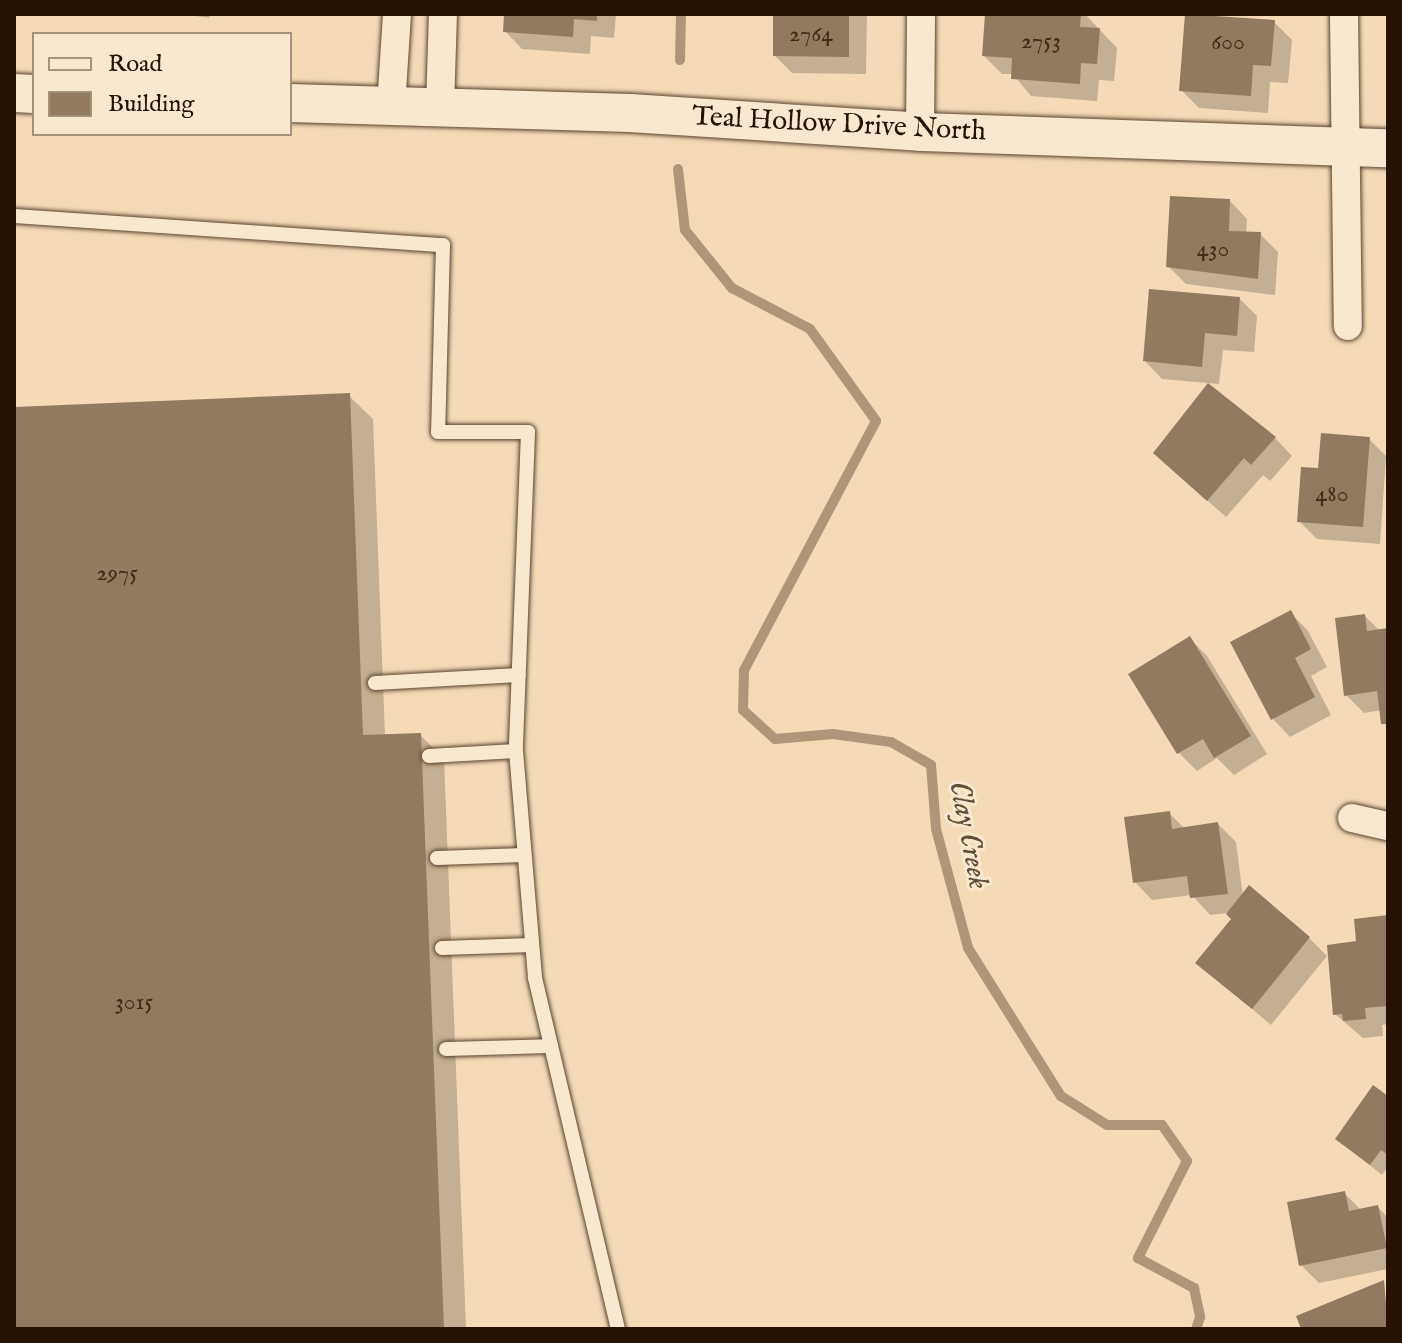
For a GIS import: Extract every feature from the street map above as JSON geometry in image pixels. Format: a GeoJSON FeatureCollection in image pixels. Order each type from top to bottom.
{"type":"FeatureCollection","features":[{"type":"Feature","properties":{"kind":"street"},"geometry":{"type":"LineString","coordinates":[[391,107],[397,14]]}},
{"type":"Feature","properties":{"kind":"street"},"geometry":{"type":"LineString","coordinates":[[440,108],[443,14]]}},
{"type":"Feature","properties":{"kind":"street"},"geometry":{"type":"LineString","coordinates":[[920,132],[921,14]]}},
{"type":"Feature","properties":{"kind":"street"},"geometry":{"type":"LineString","coordinates":[[1344,14],[1348,326]]}},
{"type":"Feature","properties":{"kind":"street","name":"Teal Hollow Drive North"},"geometry":{"type":"LineString","coordinates":[[292,103],[630,113],[920,132],[1388,148]]}},
{"type":"Feature","properties":{"kind":"street"},"geometry":{"type":"LineString","coordinates":[[1352,818],[1388,826]]}},
{"type":"Feature","properties":{"kind":"lane"},"geometry":{"type":"LineString","coordinates":[[14,216],[443,245],[438,432],[528,432],[516,751],[532,945],[551,1046],[618,1329]]}},
{"type":"Feature","properties":{"kind":"lane"},"geometry":{"type":"LineString","coordinates":[[375,683],[519,675]]}},
{"type":"Feature","properties":{"kind":"lane"},"geometry":{"type":"LineString","coordinates":[[429,756],[516,751]]}},
{"type":"Feature","properties":{"kind":"lane"},"geometry":{"type":"LineString","coordinates":[[437,858],[524,855]]}},
{"type":"Feature","properties":{"kind":"lane"},"geometry":{"type":"LineString","coordinates":[[442,948],[532,945]]}},
{"type":"Feature","properties":{"kind":"lane"},"geometry":{"type":"LineString","coordinates":[[446,1049],[551,1046]]}},
{"type":"Feature","properties":{"kind":"building"},"geometry":{"type":"Polygon","coordinates":[[[504,14],[597,14],[597,21],[574,19],[573,37],[503,32],[504,14]]]}},
{"type":"Feature","properties":{"kind":"building"},"geometry":{"type":"Polygon","coordinates":[[[773,14],[849,14],[849,57],[773,56],[773,14]]]}},
{"type":"Feature","properties":{"kind":"building"},"geometry":{"type":"Polygon","coordinates":[[[985,14],[1081,14],[1080,27],[1100,28],[1097,64],[1081,63],[1080,84],[1011,79],[1012,58],[982,56],[985,14]]]}},
{"type":"Feature","properties":{"kind":"building"},"geometry":{"type":"Polygon","coordinates":[[[1185,14],[1275,20],[1271,66],[1253,65],[1251,96],[1179,91],[1185,14]]]}},
{"type":"Feature","properties":{"kind":"building"},"geometry":{"type":"Polygon","coordinates":[[[1170,196],[1230,199],[1229,231],[1261,232],[1258,279],[1166,267],[1170,196]]]}},
{"type":"Feature","properties":{"kind":"building"},"geometry":{"type":"Polygon","coordinates":[[[1149,289],[1240,297],[1237,336],[1205,333],[1202,367],[1143,361],[1149,289]]]}},
{"type":"Feature","properties":{"kind":"building"},"geometry":{"type":"Polygon","coordinates":[[[1208,383],[1276,437],[1251,465],[1244,458],[1207,501],[1153,453],[1208,383]]]}},
{"type":"Feature","properties":{"kind":"building"},"geometry":{"type":"Polygon","coordinates":[[[350,393],[363,735],[421,733],[444,1329],[14,1329],[14,407],[350,393]]]}},
{"type":"Feature","properties":{"kind":"building"},"geometry":{"type":"Polygon","coordinates":[[[1321,433],[1370,437],[1363,527],[1297,522],[1301,467],[1318,468],[1321,433]]]}},
{"type":"Feature","properties":{"kind":"building"},"geometry":{"type":"Polygon","coordinates":[[[1291,610],[1311,649],[1295,658],[1315,697],[1271,720],[1230,642],[1291,610]]]}},
{"type":"Feature","properties":{"kind":"building"},"geometry":{"type":"Polygon","coordinates":[[[1365,614],[1367,631],[1388,628],[1388,724],[1381,724],[1377,691],[1344,696],[1335,618],[1365,614]]]}},
{"type":"Feature","properties":{"kind":"building"},"geometry":{"type":"Polygon","coordinates":[[[1190,636],[1251,736],[1214,758],[1203,739],[1177,754],[1128,674],[1190,636]]]}},
{"type":"Feature","properties":{"kind":"building"},"geometry":{"type":"Polygon","coordinates":[[[1170,811],[1172,829],[1218,822],[1228,894],[1190,898],[1187,876],[1133,883],[1124,817],[1170,811]]]}},
{"type":"Feature","properties":{"kind":"building"},"geometry":{"type":"Polygon","coordinates":[[[1249,885],[1310,937],[1252,1009],[1195,963],[1231,919],[1226,914],[1249,885]]]}},
{"type":"Feature","properties":{"kind":"building"},"geometry":{"type":"Polygon","coordinates":[[[1388,915],[1388,1006],[1365,1008],[1366,1019],[1343,1021],[1342,1014],[1333,1015],[1327,945],[1356,941],[1354,919],[1388,915]]]}},
{"type":"Feature","properties":{"kind":"building"},"geometry":{"type":"Polygon","coordinates":[[[1373,1085],[1388,1096],[1388,1155],[1381,1150],[1370,1165],[1335,1139],[1373,1085]]]}},
{"type":"Feature","properties":{"kind":"building"},"geometry":{"type":"Polygon","coordinates":[[[1345,1191],[1349,1211],[1378,1205],[1387,1248],[1299,1266],[1287,1202],[1345,1191]]]}},
{"type":"Feature","properties":{"kind":"building"},"geometry":{"type":"Polygon","coordinates":[[[1384,1280],[1388,1329],[1301,1329],[1296,1316],[1384,1280]]]}},
{"type":"Feature","properties":{"kind":"waterway","name":"Clay Creek"},"geometry":{"type":"LineString","coordinates":[[680,60],[681,14]]}},
{"type":"Feature","properties":{"kind":"waterway","name":"Clay Creek"},"geometry":{"type":"LineString","coordinates":[[678,169],[685,230],[732,288],[810,329],[876,421],[744,670],[743,710],[775,739],[833,734],[891,742],[931,765],[936,829],[968,948],[1061,1096],[1107,1125],[1162,1125],[1187,1161],[1138,1258],[1194,1288],[1200,1317],[1196,1329]]}}]}
